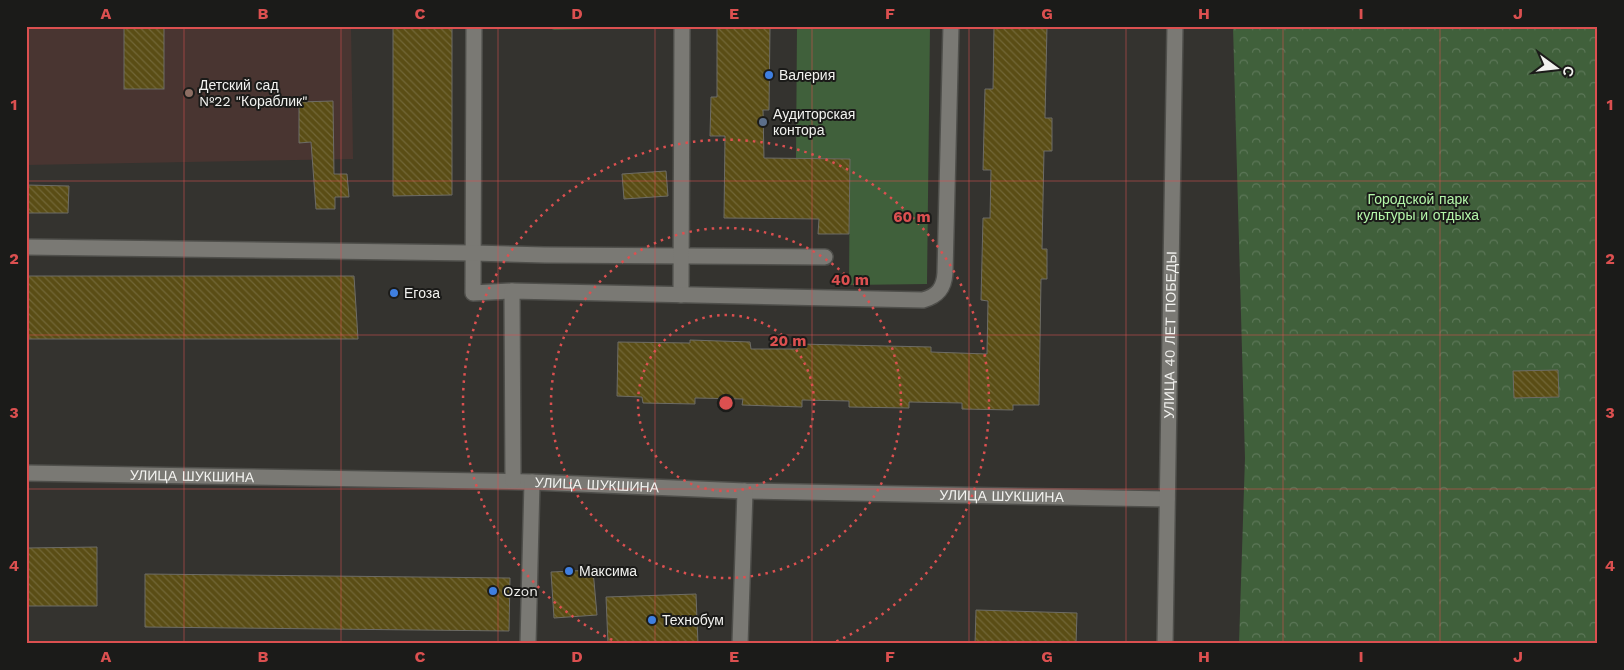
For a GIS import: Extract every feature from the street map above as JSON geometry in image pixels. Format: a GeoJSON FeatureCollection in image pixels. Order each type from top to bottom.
{"type":"FeatureCollection","features":[{"type":"Feature","properties":{"kind":"street"},"geometry":{"type":"LineString","coordinates":[[474,26],[473,293],[512,291],[923,300],[931,298],[944,284],[951,26]]}},
{"type":"Feature","properties":{"kind":"street"},"geometry":{"type":"LineString","coordinates":[[681,294],[682,26]]}},
{"type":"Feature","properties":{"kind":"street","name":"УЛИЦА 40 ЛЕТ ПОБЕДЫ"},"geometry":{"type":"LineString","coordinates":[[1165,644],[1175,26]]}},
{"type":"Feature","properties":{"kind":"street"},"geometry":{"type":"LineString","coordinates":[[26,247],[474,253],[545,256],[824,257]]}},
{"type":"Feature","properties":{"kind":"street"},"geometry":{"type":"LineString","coordinates":[[512,291],[513,482]]}},
{"type":"Feature","properties":{"kind":"street","name":"УЛИЦА ШУКШИНА"},"geometry":{"type":"LineString","coordinates":[[26,473],[532,482],[745,491],[1167,499]]}},
{"type":"Feature","properties":{"kind":"street"},"geometry":{"type":"LineString","coordinates":[[528,644],[532,482]]}},
{"type":"Feature","properties":{"kind":"street"},"geometry":{"type":"LineString","coordinates":[[740,644],[745,491]]}},
{"type":"Feature","properties":{"kind":"shaded area","name":"Детский сад №22 \"Кораблик\""},"geometry":{"type":"Polygon","coordinates":[[[26,26],[351,26],[353,159],[26,165],[26,26]]]}},
{"type":"Feature","properties":{"kind":"green space"},"geometry":{"type":"Polygon","coordinates":[[[544,26],[646,26],[641,28],[554,30],[544,26]]]}},
{"type":"Feature","properties":{"kind":"green space"},"geometry":{"type":"Polygon","coordinates":[[[797,26],[930,26],[927,284],[849,285],[850,159],[796,158],[797,26]]]}},
{"type":"Feature","properties":{"kind":"green space","name":"Городской парк культуры и отдыха"},"geometry":{"type":"Polygon","coordinates":[[[1233,26],[1598,26],[1598,644],[1239,644],[1245,458],[1233,26]]]}},
{"type":"Feature","properties":{"kind":"building"},"geometry":{"type":"Polygon","coordinates":[[[124,26],[164,26],[164,89],[124,89],[124,26]]]}},
{"type":"Feature","properties":{"kind":"building"},"geometry":{"type":"Polygon","coordinates":[[[393,26],[452,26],[452,195],[393,196],[393,26]]]}},
{"type":"Feature","properties":{"kind":"building"},"geometry":{"type":"Polygon","coordinates":[[[717,26],[770,26],[769,110],[763,110],[764,158],[850,159],[849,234],[818,234],[819,219],[724,218],[725,136],[710,136],[711,97],[717,97],[717,26]]]}},
{"type":"Feature","properties":{"kind":"building"},"geometry":{"type":"Polygon","coordinates":[[[994,26],[1047,26],[1045,118],[1052,118],[1052,151],[1044,151],[1042,249],[1047,249],[1047,279],[1041,279],[1039,405],[1013,405],[1013,410],[962,409],[962,403],[909,402],[909,408],[849,407],[849,401],[802,400],[802,407],[742,405],[743,399],[695,398],[695,404],[643,403],[642,397],[617,396],[618,342],[690,343],[690,340],[750,342],[751,349],[798,349],[798,344],[931,347],[931,352],[987,354],[988,301],[981,300],[983,218],[990,218],[991,170],[983,170],[985,89],[993,89],[994,26]]]}},
{"type":"Feature","properties":{"kind":"building"},"geometry":{"type":"Polygon","coordinates":[[[333,101],[334,174],[347,174],[349,197],[335,197],[335,209],[316,209],[311,142],[299,143],[299,102],[333,101]]]}},
{"type":"Feature","properties":{"kind":"building"},"geometry":{"type":"Polygon","coordinates":[[[666,171],[668,196],[624,199],[622,174],[666,171]]]}},
{"type":"Feature","properties":{"kind":"building"},"geometry":{"type":"Polygon","coordinates":[[[26,185],[69,186],[68,213],[26,213],[26,185]]]}},
{"type":"Feature","properties":{"kind":"building"},"geometry":{"type":"Polygon","coordinates":[[[26,276],[354,276],[358,339],[26,339],[26,276]]]}},
{"type":"Feature","properties":{"kind":"building"},"geometry":{"type":"Polygon","coordinates":[[[1558,370],[1559,397],[1514,398],[1513,371],[1558,370]]]}},
{"type":"Feature","properties":{"kind":"building"},"geometry":{"type":"Polygon","coordinates":[[[97,547],[97,606],[26,606],[26,548],[97,547]]]}},
{"type":"Feature","properties":{"kind":"building"},"geometry":{"type":"Polygon","coordinates":[[[593,570],[597,615],[554,618],[551,572],[593,570]]]}},
{"type":"Feature","properties":{"kind":"building"},"geometry":{"type":"Polygon","coordinates":[[[145,574],[510,578],[509,631],[145,627],[145,574]]]}},
{"type":"Feature","properties":{"kind":"building","name":"Технобум"},"geometry":{"type":"Polygon","coordinates":[[[696,594],[698,644],[608,644],[606,597],[696,594]]]}},
{"type":"Feature","properties":{"kind":"building"},"geometry":{"type":"Polygon","coordinates":[[[976,610],[1077,613],[1076,644],[975,644],[976,610]]]}},
{"type":"Feature","properties":{"kind":"place","name":"Валерия"},"geometry":{"type":"Point","coordinates":[769,75]}},
{"type":"Feature","properties":{"kind":"place","name":"Детский сад №22 \"Кораблик\""},"geometry":{"type":"Point","coordinates":[189,93]}},
{"type":"Feature","properties":{"kind":"place","name":"Аудиторская контора"},"geometry":{"type":"Point","coordinates":[763,122]}},
{"type":"Feature","properties":{"kind":"place","name":"Егоза"},"geometry":{"type":"Point","coordinates":[394,293]}},
{"type":"Feature","properties":{"kind":"place","name":"Максима"},"geometry":{"type":"Point","coordinates":[569,571]}},
{"type":"Feature","properties":{"kind":"place","name":"Ozon"},"geometry":{"type":"Point","coordinates":[493,591]}},
{"type":"Feature","properties":{"kind":"place","name":"Технобум"},"geometry":{"type":"Point","coordinates":[652,620]}}]}
